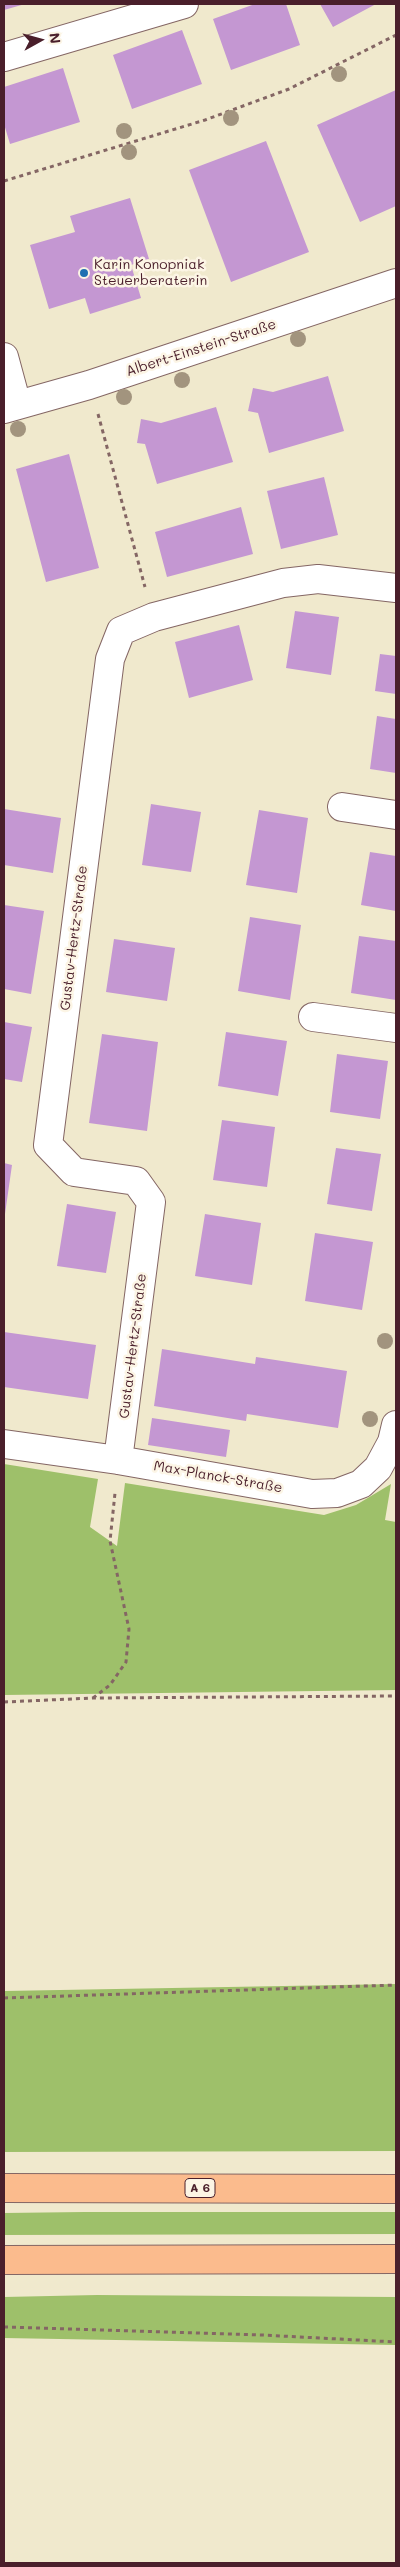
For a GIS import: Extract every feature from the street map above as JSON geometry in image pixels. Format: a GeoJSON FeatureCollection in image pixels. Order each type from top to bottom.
{"type":"FeatureCollection","features":[{"type":"Feature","properties":{"kind":"highway","name":"A 6"},"geometry":{"type":"LineString","coordinates":[[4,2188],[396,2188]]}},
{"type":"Feature","properties":{"kind":"highway"},"geometry":{"type":"LineString","coordinates":[[4,2260],[396,2259]]}},
{"type":"Feature","properties":{"kind":"street"},"geometry":{"type":"LineString","coordinates":[[4,57],[184,4]]}},
{"type":"Feature","properties":{"kind":"street","name":"Albert-Einstein-Straße"},"geometry":{"type":"LineString","coordinates":[[10,407],[90,385],[396,283]]}},
{"type":"Feature","properties":{"kind":"street"},"geometry":{"type":"LineString","coordinates":[[4,357],[10,407]]}},
{"type":"Feature","properties":{"kind":"street","name":"Gustav-Hertz-Straße"},"geometry":{"type":"LineString","coordinates":[[118,1460],[151,1202],[136,1181],[74,1172],[48,1145],[110,659],[122,631],[154,617],[283,583],[318,579],[396,588]]}},
{"type":"Feature","properties":{"kind":"street"},"geometry":{"type":"LineString","coordinates":[[342,807],[396,815]]}},
{"type":"Feature","properties":{"kind":"street"},"geometry":{"type":"LineString","coordinates":[[313,1017],[396,1028]]}},
{"type":"Feature","properties":{"kind":"street","name":"Max-Planck-Straße"},"geometry":{"type":"LineString","coordinates":[[4,1444],[118,1460],[312,1494],[337,1493],[360,1484],[378,1468],[392,1442],[396,1425]]}},
{"type":"Feature","properties":{"kind":"path"},"geometry":{"type":"LineString","coordinates":[[4,181],[205,120],[289,88],[396,34]]}},
{"type":"Feature","properties":{"kind":"path"},"geometry":{"type":"LineString","coordinates":[[90,385],[154,617]]}},
{"type":"Feature","properties":{"kind":"path"},"geometry":{"type":"LineString","coordinates":[[93,1698],[110,1685],[126,1662],[129,1629],[110,1541],[118,1460]]}},
{"type":"Feature","properties":{"kind":"path"},"geometry":{"type":"LineString","coordinates":[[4,1702],[93,1698],[396,1696]]}},
{"type":"Feature","properties":{"kind":"path"},"geometry":{"type":"LineString","coordinates":[[4,1998],[396,1985]]}},
{"type":"Feature","properties":{"kind":"path"},"geometry":{"type":"LineString","coordinates":[[4,2328],[262,2334],[396,2342]]}},
{"type":"Feature","properties":{"kind":"green space"},"geometry":{"type":"Polygon","coordinates":[[[4,1464],[98,1479],[90,1527],[117,1546],[125,1483],[324,1515],[356,1505],[391,1484],[385,1520],[396,1522],[396,1690],[4,1695],[4,1464]]]}},
{"type":"Feature","properties":{"kind":"green space"},"geometry":{"type":"Polygon","coordinates":[[[396,1984],[396,2151],[4,2152],[4,1991],[396,1984]]]}},
{"type":"Feature","properties":{"kind":"green space"},"geometry":{"type":"Polygon","coordinates":[[[396,2212],[396,2234],[4,2235],[4,2213],[396,2212]]]}},
{"type":"Feature","properties":{"kind":"green space"},"geometry":{"type":"Polygon","coordinates":[[[97,2295],[396,2297],[396,2345],[4,2338],[4,2297],[97,2295]]]}},
{"type":"Feature","properties":{"kind":"building"},"geometry":{"type":"Polygon","coordinates":[[[4,4],[25,4],[4,10],[4,4]]]}},
{"type":"Feature","properties":{"kind":"building"},"geometry":{"type":"Polygon","coordinates":[[[255,4],[286,4],[300,45],[231,70],[213,19],[255,4]]]}},
{"type":"Feature","properties":{"kind":"building"},"geometry":{"type":"Polygon","coordinates":[[[320,4],[376,4],[333,27],[320,4]]]}},
{"type":"Feature","properties":{"kind":"building"},"geometry":{"type":"Polygon","coordinates":[[[182,30],[202,84],[132,109],[113,55],[182,30]]]}},
{"type":"Feature","properties":{"kind":"building"},"geometry":{"type":"Polygon","coordinates":[[[63,68],[80,122],[10,144],[4,124],[4,87],[63,68]]]}},
{"type":"Feature","properties":{"kind":"building"},"geometry":{"type":"Polygon","coordinates":[[[396,90],[396,206],[360,222],[317,125],[396,90]]]}},
{"type":"Feature","properties":{"kind":"building"},"geometry":{"type":"Polygon","coordinates":[[[266,141],[309,252],[231,282],[189,170],[266,141]]]}},
{"type":"Feature","properties":{"kind":"building"},"geometry":{"type":"Polygon","coordinates":[[[130,198],[149,259],[131,265],[141,298],[90,314],[85,298],[49,309],[30,245],[75,232],[70,216],[130,198]]]}},
{"type":"Feature","properties":{"kind":"building"},"geometry":{"type":"Polygon","coordinates":[[[328,376],[344,431],[269,453],[258,413],[248,411],[253,388],[273,392],[328,376]]]}},
{"type":"Feature","properties":{"kind":"building"},"geometry":{"type":"Polygon","coordinates":[[[216,407],[233,462],[157,484],[145,444],[137,443],[141,419],[161,423],[216,407]]]}},
{"type":"Feature","properties":{"kind":"building"},"geometry":{"type":"Polygon","coordinates":[[[69,454],[99,568],[46,582],[16,469],[69,454]]]}},
{"type":"Feature","properties":{"kind":"building"},"geometry":{"type":"Polygon","coordinates":[[[324,477],[338,535],[281,549],[267,491],[324,477]]]}},
{"type":"Feature","properties":{"kind":"building"},"geometry":{"type":"Polygon","coordinates":[[[241,507],[253,554],[167,577],[155,532],[241,507]]]}},
{"type":"Feature","properties":{"kind":"building"},"geometry":{"type":"Polygon","coordinates":[[[295,611],[339,617],[331,675],[286,668],[295,611]]]}},
{"type":"Feature","properties":{"kind":"building"},"geometry":{"type":"Polygon","coordinates":[[[239,625],[253,680],[189,698],[175,642],[239,625]]]}},
{"type":"Feature","properties":{"kind":"building"},"geometry":{"type":"Polygon","coordinates":[[[380,654],[396,656],[396,694],[375,691],[380,654]]]}},
{"type":"Feature","properties":{"kind":"building"},"geometry":{"type":"Polygon","coordinates":[[[377,716],[396,719],[396,773],[370,769],[377,716]]]}},
{"type":"Feature","properties":{"kind":"building"},"geometry":{"type":"Polygon","coordinates":[[[151,804],[201,812],[191,872],[142,865],[151,804]]]}},
{"type":"Feature","properties":{"kind":"building"},"geometry":{"type":"Polygon","coordinates":[[[4,809],[61,818],[53,873],[4,865],[4,809]]]}},
{"type":"Feature","properties":{"kind":"building"},"geometry":{"type":"Polygon","coordinates":[[[259,810],[308,818],[297,893],[246,885],[259,810]]]}},
{"type":"Feature","properties":{"kind":"building"},"geometry":{"type":"Polygon","coordinates":[[[370,852],[396,856],[396,911],[361,905],[370,852]]]}},
{"type":"Feature","properties":{"kind":"building"},"geometry":{"type":"Polygon","coordinates":[[[4,905],[44,911],[31,994],[4,989],[4,905]]]}},
{"type":"Feature","properties":{"kind":"building"},"geometry":{"type":"Polygon","coordinates":[[[250,917],[301,925],[290,1000],[238,991],[250,917]]]}},
{"type":"Feature","properties":{"kind":"building"},"geometry":{"type":"Polygon","coordinates":[[[359,936],[396,941],[396,1000],[351,993],[359,936]]]}},
{"type":"Feature","properties":{"kind":"building"},"geometry":{"type":"Polygon","coordinates":[[[114,939],[175,948],[167,1001],[106,992],[114,939]]]}},
{"type":"Feature","properties":{"kind":"building"},"geometry":{"type":"Polygon","coordinates":[[[4,1022],[32,1027],[22,1082],[4,1079],[4,1022]]]}},
{"type":"Feature","properties":{"kind":"building"},"geometry":{"type":"Polygon","coordinates":[[[226,1032],[287,1041],[278,1096],[218,1086],[226,1032]]]}},
{"type":"Feature","properties":{"kind":"building"},"geometry":{"type":"Polygon","coordinates":[[[102,1034],[158,1042],[147,1131],[89,1123],[102,1034]]]}},
{"type":"Feature","properties":{"kind":"building"},"geometry":{"type":"Polygon","coordinates":[[[337,1054],[388,1061],[380,1119],[330,1112],[337,1054]]]}},
{"type":"Feature","properties":{"kind":"building"},"geometry":{"type":"Polygon","coordinates":[[[222,1120],[275,1127],[267,1187],[213,1180],[222,1120]]]}},
{"type":"Feature","properties":{"kind":"building"},"geometry":{"type":"Polygon","coordinates":[[[336,1148],[381,1154],[372,1211],[327,1204],[336,1148]]]}},
{"type":"Feature","properties":{"kind":"building"},"geometry":{"type":"Polygon","coordinates":[[[4,1163],[12,1165],[5,1214],[4,1214],[4,1163]]]}},
{"type":"Feature","properties":{"kind":"building"},"geometry":{"type":"Polygon","coordinates":[[[67,1204],[116,1212],[106,1273],[57,1266],[67,1204]]]}},
{"type":"Feature","properties":{"kind":"building"},"geometry":{"type":"Polygon","coordinates":[[[205,1214],[261,1223],[252,1285],[195,1276],[205,1214]]]}},
{"type":"Feature","properties":{"kind":"building"},"geometry":{"type":"Polygon","coordinates":[[[315,1233],[373,1242],[362,1310],[305,1301],[315,1233]]]}},
{"type":"Feature","properties":{"kind":"building"},"geometry":{"type":"Polygon","coordinates":[[[4,1332],[96,1345],[88,1399],[4,1387],[4,1332]]]}},
{"type":"Feature","properties":{"kind":"building"},"geometry":{"type":"Polygon","coordinates":[[[162,1349],[255,1364],[256,1357],[347,1371],[338,1428],[247,1414],[246,1421],[154,1406],[162,1349]]]}},
{"type":"Feature","properties":{"kind":"building"},"geometry":{"type":"Polygon","coordinates":[[[152,1418],[230,1430],[226,1457],[148,1445],[152,1418]]]}},
{"type":"Feature","properties":{"kind":"place","name":"Karin Konopniak Steuerberaterin"},"geometry":{"type":"Point","coordinates":[84,273]}}]}
